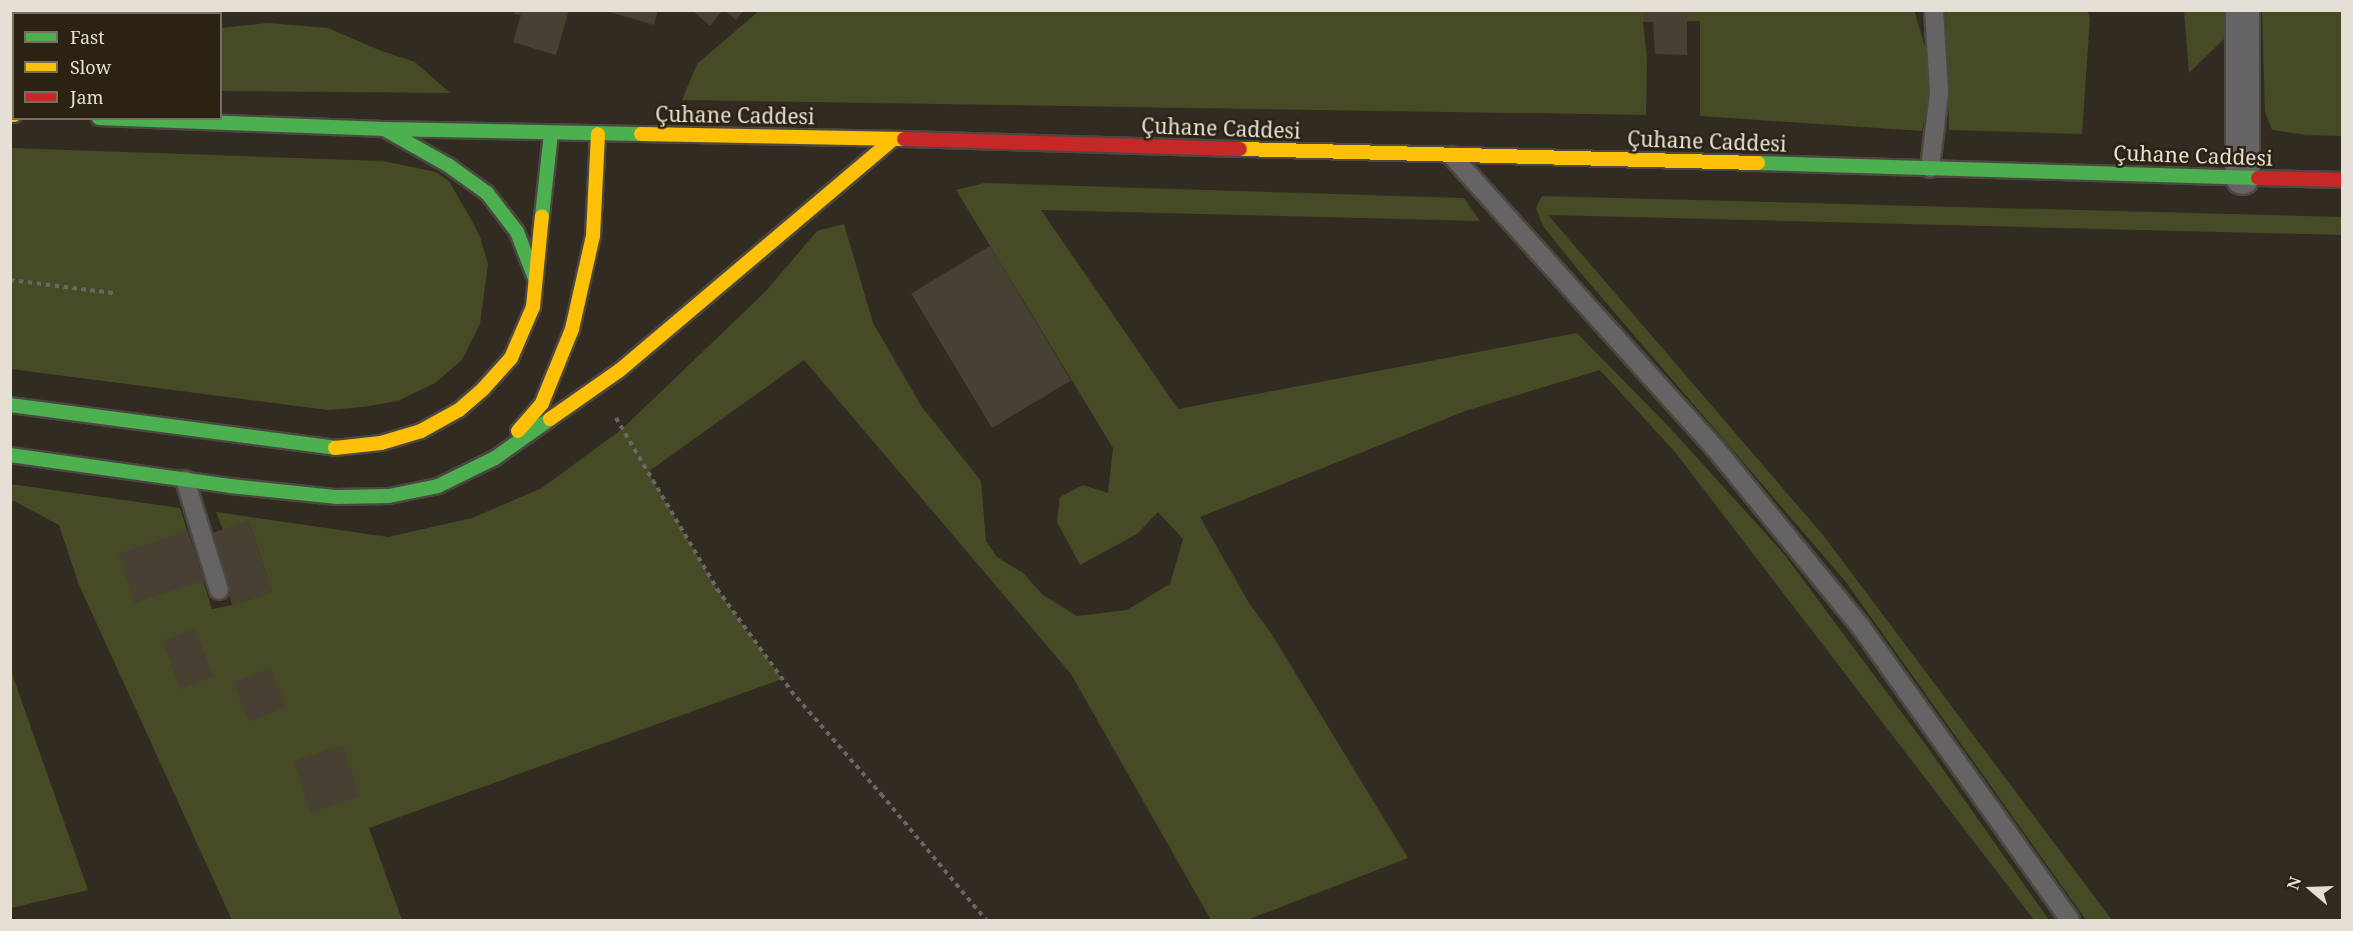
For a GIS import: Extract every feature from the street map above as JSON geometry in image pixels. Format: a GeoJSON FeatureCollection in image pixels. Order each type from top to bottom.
{"type":"FeatureCollection","features":[{"type":"Feature","properties":{"kind":"main road","name":"Çuhane Caddesi"},"geometry":{"type":"LineString","coordinates":[[151,120],[384,129],[892,140],[2343,180]]}},
{"type":"Feature","properties":{"kind":"main road"},"geometry":{"type":"LineString","coordinates":[[384,129],[448,165],[487,193],[517,232],[537,284]]}},
{"type":"Feature","properties":{"kind":"main road"},"geometry":{"type":"LineString","coordinates":[[10,405],[339,448],[381,443],[421,431],[459,410],[484,388],[511,358],[533,307],[551,133]]}},
{"type":"Feature","properties":{"kind":"main road"},"geometry":{"type":"LineString","coordinates":[[495,458],[542,402],[572,329],[593,236],[597,134]]}},
{"type":"Feature","properties":{"kind":"main road"},"geometry":{"type":"LineString","coordinates":[[10,455],[185,480],[337,496],[389,496],[438,486],[495,458],[620,370],[892,140]]}},
{"type":"Feature","properties":{"kind":"street"},"geometry":{"type":"LineString","coordinates":[[2242,10],[2242,177]]}},
{"type":"Feature","properties":{"kind":"lane"},"geometry":{"type":"LineString","coordinates":[[1929,168],[1939,92],[1934,10]]}},
{"type":"Feature","properties":{"kind":"lane"},"geometry":{"type":"LineString","coordinates":[[1452,156],[1715,448],[1861,627],[2070,921]]}},
{"type":"Feature","properties":{"kind":"lane"},"geometry":{"type":"LineString","coordinates":[[185,480],[219,591]]}},
{"type":"Feature","properties":{"kind":"path"},"geometry":{"type":"LineString","coordinates":[[10,280],[113,293]]}},
{"type":"Feature","properties":{"kind":"path"},"geometry":{"type":"LineString","coordinates":[[597,386],[717,590],[791,691],[881,794],[986,921]]}},
{"type":"Feature","properties":{"kind":"green space"},"geometry":{"type":"Polygon","coordinates":[[[760,10],[1914,10],[1929,60],[1929,95],[1922,131],[1700,116],[1700,21],[1643,22],[1647,59],[1646,115],[682,100],[697,64],[760,10]]]}},
{"type":"Feature","properties":{"kind":"green space"},"geometry":{"type":"Polygon","coordinates":[[[1946,11],[2087,11],[2090,18],[2082,134],[1949,130],[1946,11]]]}},
{"type":"Feature","properties":{"kind":"green space"},"geometry":{"type":"Polygon","coordinates":[[[2184,11],[2228,11],[2228,35],[2189,73],[2184,11]]]}},
{"type":"Feature","properties":{"kind":"green space"},"geometry":{"type":"Polygon","coordinates":[[[2262,11],[2342,11],[2342,136],[2306,135],[2272,130],[2265,112],[2262,11]]]}},
{"type":"Feature","properties":{"kind":"green space"},"geometry":{"type":"Polygon","coordinates":[[[268,23],[328,28],[379,50],[415,62],[450,93],[222,91],[222,28],[268,23]]]}},
{"type":"Feature","properties":{"kind":"green space"},"geometry":{"type":"Polygon","coordinates":[[[11,148],[383,161],[436,172],[449,181],[472,221],[480,237],[488,264],[480,324],[462,360],[435,383],[398,401],[363,407],[328,410],[11,369],[11,148]]]}},
{"type":"Feature","properties":{"kind":"green space"},"geometry":{"type":"Polygon","coordinates":[[[985,183],[1464,198],[1480,221],[1041,210],[1178,409],[1577,333],[1670,428],[1784,554],[1928,748],[2049,920],[2034,920],[1675,452],[1600,370],[1465,411],[1200,517],[1249,603],[1271,633],[1408,858],[1247,920],[1211,920],[1071,674],[804,360],[648,472],[717,589],[782,679],[369,828],[402,920],[232,920],[79,585],[59,525],[14,501],[11,502],[11,484],[180,508],[212,609],[233,605],[272,592],[249,521],[223,530],[216,512],[388,537],[472,518],[542,488],[622,429],[766,291],[817,231],[844,224],[873,323],[922,407],[981,481],[986,541],[997,557],[1023,573],[1043,595],[1077,616],[1127,610],[1170,584],[1183,539],[1158,512],[1137,534],[1080,565],[1057,522],[1060,497],[1083,485],[1108,493],[1113,448],[956,190],[985,183]]]}},
{"type":"Feature","properties":{"kind":"green space"},"geometry":{"type":"Polygon","coordinates":[[[1542,196],[2342,217],[2342,235],[1548,215],[1823,535],[2112,920],[2086,920],[1846,582],[1543,226],[1536,208],[1542,196]]]}},
{"type":"Feature","properties":{"kind":"green space"},"geometry":{"type":"Polygon","coordinates":[[[10,668],[88,890],[11,908],[10,908],[10,668]]]}},
{"type":"Feature","properties":{"kind":"building"},"geometry":{"type":"Polygon","coordinates":[[[515,10],[569,10],[556,55],[513,42],[521,15],[514,14],[515,10]]]}},
{"type":"Feature","properties":{"kind":"building"},"geometry":{"type":"Polygon","coordinates":[[[603,10],[658,10],[654,25],[603,10]]]}},
{"type":"Feature","properties":{"kind":"building"},"geometry":{"type":"Polygon","coordinates":[[[692,10],[723,10],[710,26],[692,10]]]}},
{"type":"Feature","properties":{"kind":"building"},"geometry":{"type":"Polygon","coordinates":[[[724,10],[744,10],[736,20],[724,10]]]}},
{"type":"Feature","properties":{"kind":"building"},"geometry":{"type":"Polygon","coordinates":[[[1643,10],[1687,10],[1687,55],[1655,54],[1653,22],[1643,22],[1643,10]]]}},
{"type":"Feature","properties":{"kind":"building"},"geometry":{"type":"Polygon","coordinates":[[[990,246],[1071,381],[992,428],[911,293],[990,246]]]}},
{"type":"Feature","properties":{"kind":"building"},"geometry":{"type":"Polygon","coordinates":[[[249,521],[272,592],[232,605],[209,534],[249,521]]]}},
{"type":"Feature","properties":{"kind":"building"},"geometry":{"type":"Polygon","coordinates":[[[188,531],[204,580],[135,603],[119,554],[188,531]]]}},
{"type":"Feature","properties":{"kind":"building"},"geometry":{"type":"Polygon","coordinates":[[[195,629],[213,677],[181,689],[162,642],[195,629]]]}},
{"type":"Feature","properties":{"kind":"building"},"geometry":{"type":"Polygon","coordinates":[[[271,668],[286,707],[249,722],[234,682],[271,668]]]}},
{"type":"Feature","properties":{"kind":"building"},"geometry":{"type":"Polygon","coordinates":[[[343,745],[360,796],[310,812],[294,761],[343,745]]]}},
{"type":"Feature","properties":{"kind":"traffic: fast"},"geometry":{"type":"LineString","coordinates":[[151,120],[384,129],[641,134]]}},
{"type":"Feature","properties":{"kind":"traffic: fast"},"geometry":{"type":"LineString","coordinates":[[384,129],[448,165],[487,193],[517,232],[534,276]]}},
{"type":"Feature","properties":{"kind":"traffic: fast"},"geometry":{"type":"LineString","coordinates":[[542,216],[551,133]]}},
{"type":"Feature","properties":{"kind":"traffic: fast"},"geometry":{"type":"LineString","coordinates":[[1758,163],[2258,178]]}},
{"type":"Feature","properties":{"kind":"traffic: fast"},"geometry":{"type":"LineString","coordinates":[[10,405],[335,448]]}},
{"type":"Feature","properties":{"kind":"traffic: fast"},"geometry":{"type":"LineString","coordinates":[[10,455],[230,486],[337,497],[389,496],[438,486],[495,458],[550,419]]}},
{"type":"Feature","properties":{"kind":"traffic: slow"},"geometry":{"type":"LineString","coordinates":[[518,431],[542,403],[572,329],[593,236],[598,134]]}},
{"type":"Feature","properties":{"kind":"traffic: slow"},"geometry":{"type":"LineString","coordinates":[[641,134],[904,139]]}},
{"type":"Feature","properties":{"kind":"traffic: slow"},"geometry":{"type":"LineString","coordinates":[[550,419],[620,370],[893,139]]}},
{"type":"Feature","properties":{"kind":"traffic: slow"},"geometry":{"type":"LineString","coordinates":[[1240,149],[1758,163]]}},
{"type":"Feature","properties":{"kind":"traffic: slow"},"geometry":{"type":"LineString","coordinates":[[335,448],[381,443],[421,431],[459,410],[484,388],[511,358],[533,307],[542,216]]}},
{"type":"Feature","properties":{"kind":"traffic: jam"},"geometry":{"type":"LineString","coordinates":[[904,139],[1240,149]]}},
{"type":"Feature","properties":{"kind":"traffic: jam"},"geometry":{"type":"LineString","coordinates":[[2258,178],[2342,180]]}}]}
